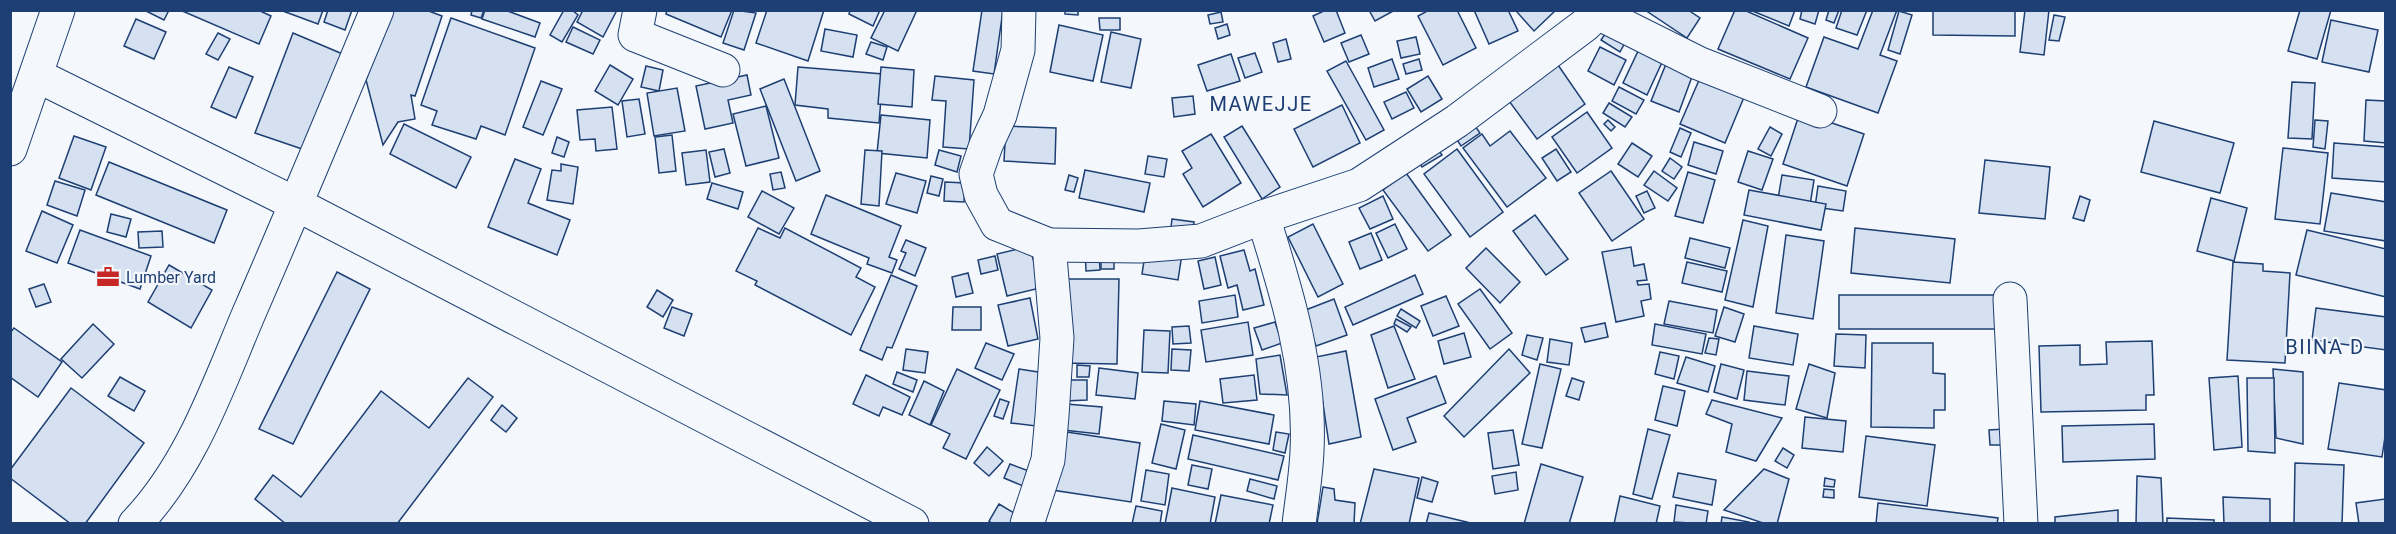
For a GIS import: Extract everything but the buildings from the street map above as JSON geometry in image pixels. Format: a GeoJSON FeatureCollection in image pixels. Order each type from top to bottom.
{"type":"FeatureCollection","features":[{"type":"Feature","properties":{"kind":"street"},"geometry":{"type":"LineString","coordinates":[[10,149],[58,10]]}},
{"type":"Feature","properties":{"kind":"street"},"geometry":{"type":"LineString","coordinates":[[135,524],[154,504],[196,437],[376,10]]}},
{"type":"Feature","properties":{"kind":"street"},"geometry":{"type":"LineString","coordinates":[[640,10],[635,35],[723,70]]}},
{"type":"Feature","properties":{"kind":"street"},"geometry":{"type":"LineString","coordinates":[[1019,10],[1018,51],[1000,115],[976,174],[981,195],[997,224],[1049,245],[1139,246],[1201,241],[1263,217],[1359,185],[1457,121],[1600,12],[1698,63],[1820,111]]}},
{"type":"Feature","properties":{"kind":"street"},"geometry":{"type":"LineString","coordinates":[[36,75],[296,204],[912,524]]}},
{"type":"Feature","properties":{"kind":"street"},"geometry":{"type":"LineString","coordinates":[[1263,217],[1292,313],[1304,374],[1307,450],[1299,524]]}},
{"type":"Feature","properties":{"kind":"street"},"geometry":{"type":"LineString","coordinates":[[1027,524],[1048,460],[1052,416],[1057,338],[1049,245]]}},
{"type":"Feature","properties":{"kind":"street"},"geometry":{"type":"LineString","coordinates":[[2010,299],[2021,524]]}},
{"type":"Feature","properties":{"kind":"place","name":"Lumber Yard"},"geometry":{"type":"Point","coordinates":[108,277]}},
{"type":"Feature","properties":{"kind":"district","name":"MAWEJJE"},"geometry":{"type":"Point","coordinates":[1261,104]}},
{"type":"Feature","properties":{"kind":"district","name":"BIINA D"},"geometry":{"type":"Point","coordinates":[2325,347]}}]}
